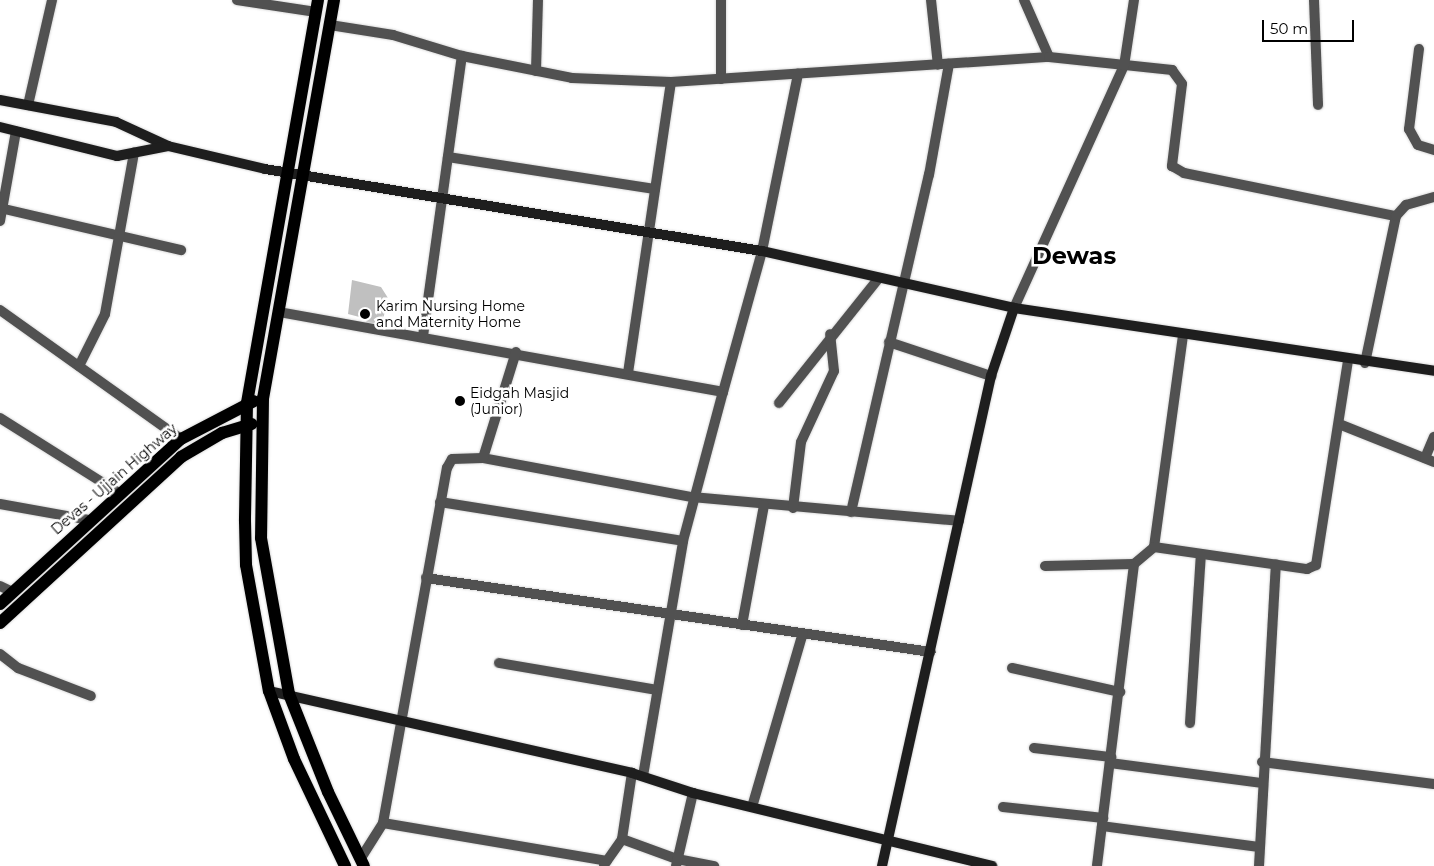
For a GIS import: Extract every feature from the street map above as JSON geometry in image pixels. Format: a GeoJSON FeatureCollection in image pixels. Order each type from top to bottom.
{"type":"FeatureCollection","features":[{"type":"Feature","properties":{"kind":"main road"},"geometry":{"type":"LineString","coordinates":[[334,0],[264,398],[261,422],[261,538],[289,694],[362,862]]}},
{"type":"Feature","properties":{"kind":"main road"},"geometry":{"type":"LineString","coordinates":[[317,6],[244,425],[246,565],[269,691],[294,759],[345,866]]}},
{"type":"Feature","properties":{"kind":"main road","name":"Devas - Ujjain Highway"},"geometry":{"type":"LineString","coordinates":[[0,604],[89,520],[181,439],[247,403],[264,398]]}},
{"type":"Feature","properties":{"kind":"main road","name":"Devas - Ujjain Highway"},"geometry":{"type":"LineString","coordinates":[[0,623],[181,457],[244,425],[261,422]]}},
{"type":"Feature","properties":{"kind":"street"},"geometry":{"type":"LineString","coordinates":[[28,105],[52,0]]}},
{"type":"Feature","properties":{"kind":"street"},"geometry":{"type":"LineString","coordinates":[[237,0],[317,6]]}},
{"type":"Feature","properties":{"kind":"street"},"geometry":{"type":"LineString","coordinates":[[536,71],[538,0]]}},
{"type":"Feature","properties":{"kind":"street"},"geometry":{"type":"LineString","coordinates":[[720,0],[721,79]]}},
{"type":"Feature","properties":{"kind":"street"},"geometry":{"type":"LineString","coordinates":[[931,0],[938,65]]}},
{"type":"Feature","properties":{"kind":"street"},"geometry":{"type":"LineString","coordinates":[[1024,0],[1049,57]]}},
{"type":"Feature","properties":{"kind":"street"},"geometry":{"type":"LineString","coordinates":[[882,866],[991,376],[1014,308],[1124,66],[1134,0]]}},
{"type":"Feature","properties":{"kind":"street"},"geometry":{"type":"LineString","coordinates":[[1314,0],[1318,105]]}},
{"type":"Feature","properties":{"kind":"street"},"geometry":{"type":"LineString","coordinates":[[330,25],[393,34],[462,56],[572,78],[671,82],[1049,57],[1172,70],[1180,78],[1172,166],[1184,173],[1396,216]]}},
{"type":"Feature","properties":{"kind":"street"},"geometry":{"type":"LineString","coordinates":[[1419,49],[1409,129],[1418,145],[1434,150]]}},
{"type":"Feature","properties":{"kind":"street"},"geometry":{"type":"LineString","coordinates":[[423,336],[462,56]]}},
{"type":"Feature","properties":{"kind":"street"},"geometry":{"type":"LineString","coordinates":[[851,512],[889,342],[930,175],[949,64]]}},
{"type":"Feature","properties":{"kind":"street"},"geometry":{"type":"LineString","coordinates":[[643,776],[668,614],[692,497],[762,251],[798,74]]}},
{"type":"Feature","properties":{"kind":"street"},"geometry":{"type":"LineString","coordinates":[[628,373],[671,82]]}},
{"type":"Feature","properties":{"kind":"street"},"geometry":{"type":"LineString","coordinates":[[0,100],[116,122],[168,146],[304,176],[762,251],[903,285],[1014,308],[1183,336],[1365,363],[1434,371]]}},
{"type":"Feature","properties":{"kind":"street"},"geometry":{"type":"LineString","coordinates":[[0,127],[118,156],[168,146]]}},
{"type":"Feature","properties":{"kind":"street"},"geometry":{"type":"LineString","coordinates":[[0,221],[16,131]]}},
{"type":"Feature","properties":{"kind":"street"},"geometry":{"type":"LineString","coordinates":[[79,366],[105,314],[122,236],[134,153]]}},
{"type":"Feature","properties":{"kind":"street"},"geometry":{"type":"LineString","coordinates":[[448,157],[655,189]]}},
{"type":"Feature","properties":{"kind":"street"},"geometry":{"type":"LineString","coordinates":[[1365,363],[1396,216],[1406,205],[1434,197]]}},
{"type":"Feature","properties":{"kind":"street"},"geometry":{"type":"LineString","coordinates":[[2,208],[181,250]]}},
{"type":"Feature","properties":{"kind":"street"},"geometry":{"type":"LineString","coordinates":[[779,403],[830,334],[878,279]]}},
{"type":"Feature","properties":{"kind":"street"},"geometry":{"type":"LineString","coordinates":[[0,310],[181,439]]}},
{"type":"Feature","properties":{"kind":"street"},"geometry":{"type":"LineString","coordinates":[[279,312],[516,352],[723,392]]}},
{"type":"Feature","properties":{"kind":"street"},"geometry":{"type":"LineString","coordinates":[[793,508],[801,442],[834,370],[830,334]]}},
{"type":"Feature","properties":{"kind":"street"},"geometry":{"type":"LineString","coordinates":[[1045,566],[1134,564],[1154,547],[1183,336]]}},
{"type":"Feature","properties":{"kind":"street"},"geometry":{"type":"LineString","coordinates":[[889,342],[991,376]]}},
{"type":"Feature","properties":{"kind":"street"},"geometry":{"type":"LineString","coordinates":[[483,458],[516,352]]}},
{"type":"Feature","properties":{"kind":"street"},"geometry":{"type":"LineString","coordinates":[[1154,547],[1306,569],[1320,557],[1348,360]]}},
{"type":"Feature","properties":{"kind":"street"},"geometry":{"type":"LineString","coordinates":[[0,418],[119,493]]}},
{"type":"Feature","properties":{"kind":"street"},"geometry":{"type":"LineString","coordinates":[[1339,424],[1429,460],[1434,437]]}},
{"type":"Feature","properties":{"kind":"street"},"geometry":{"type":"LineString","coordinates":[[362,862],[383,824],[440,502],[452,459],[483,458],[692,497],[793,508],[959,522]]}},
{"type":"Feature","properties":{"kind":"street"},"geometry":{"type":"LineString","coordinates":[[440,502],[683,541]]}},
{"type":"Feature","properties":{"kind":"street"},"geometry":{"type":"LineString","coordinates":[[0,504],[89,520]]}},
{"type":"Feature","properties":{"kind":"street"},"geometry":{"type":"LineString","coordinates":[[742,625],[764,505]]}},
{"type":"Feature","properties":{"kind":"street"},"geometry":{"type":"LineString","coordinates":[[1190,723],[1201,554]]}},
{"type":"Feature","properties":{"kind":"street"},"geometry":{"type":"LineString","coordinates":[[1097,866],[1120,692],[1134,564]]}},
{"type":"Feature","properties":{"kind":"street"},"geometry":{"type":"LineString","coordinates":[[1259,866],[1262,762],[1276,564]]}},
{"type":"Feature","properties":{"kind":"street"},"geometry":{"type":"LineString","coordinates":[[426,578],[930,652]]}},
{"type":"Feature","properties":{"kind":"street"},"geometry":{"type":"LineString","coordinates":[[0,586],[13,592]]}},
{"type":"Feature","properties":{"kind":"street"},"geometry":{"type":"LineString","coordinates":[[752,807],[803,633]]}},
{"type":"Feature","properties":{"kind":"street"},"geometry":{"type":"LineString","coordinates":[[0,654],[18,668],[90,696]]}},
{"type":"Feature","properties":{"kind":"street"},"geometry":{"type":"LineString","coordinates":[[499,663],[657,690]]}},
{"type":"Feature","properties":{"kind":"street"},"geometry":{"type":"LineString","coordinates":[[1012,668],[1120,692]]}},
{"type":"Feature","properties":{"kind":"street"},"geometry":{"type":"LineString","coordinates":[[269,691],[632,773],[693,793],[992,866]]}},
{"type":"Feature","properties":{"kind":"street"},"geometry":{"type":"LineString","coordinates":[[1034,748],[1262,783]]}},
{"type":"Feature","properties":{"kind":"street"},"geometry":{"type":"LineString","coordinates":[[1262,762],[1434,784]]}},
{"type":"Feature","properties":{"kind":"street"},"geometry":{"type":"LineString","coordinates":[[383,824],[605,863],[622,838],[632,773]]}},
{"type":"Feature","properties":{"kind":"street"},"geometry":{"type":"LineString","coordinates":[[677,862],[693,793]]}},
{"type":"Feature","properties":{"kind":"street"},"geometry":{"type":"LineString","coordinates":[[1003,807],[1260,847]]}},
{"type":"Feature","properties":{"kind":"street"},"geometry":{"type":"LineString","coordinates":[[622,838],[677,862],[714,866]]}},
{"type":"Feature","properties":{"kind":"building"},"geometry":{"type":"Polygon","coordinates":[[[352,280],[381,287],[388,298],[382,324],[366,323],[367,319],[348,314],[352,280]]]}},
{"type":"Feature","properties":{"kind":"place","name":"Karim Nursing Home and Maternity Home"},"geometry":{"type":"Point","coordinates":[365,314]}},
{"type":"Feature","properties":{"kind":"place","name":"Eidgah Masjid (Junior)"},"geometry":{"type":"Point","coordinates":[460,401]}},
{"type":"Feature","properties":{"kind":"district","name":"Dewas"},"geometry":{"type":"Point","coordinates":[1074,256]}}]}
